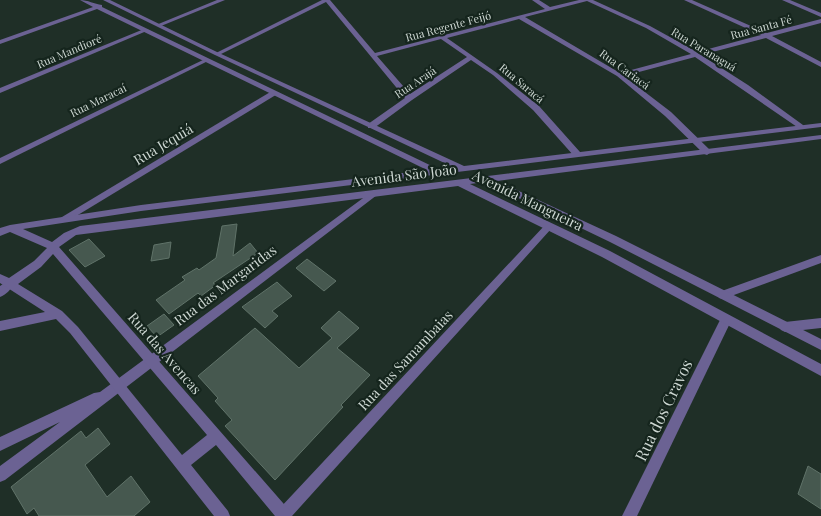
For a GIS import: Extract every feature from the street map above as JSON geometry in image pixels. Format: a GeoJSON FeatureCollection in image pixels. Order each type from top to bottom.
{"type":"FeatureCollection","features":[{"type":"Feature","properties":{"kind":"street"},"geometry":{"type":"LineString","coordinates":[[159,26],[222,0]]}},
{"type":"Feature","properties":{"kind":"street"},"geometry":{"type":"LineString","coordinates":[[217,54],[327,0],[409,98]]}},
{"type":"Feature","properties":{"kind":"street"},"geometry":{"type":"LineString","coordinates":[[535,0],[549,10]]}},
{"type":"Feature","properties":{"kind":"street","name":"Rua Regente Feijó"},"geometry":{"type":"LineString","coordinates":[[374,55],[585,0]]}},
{"type":"Feature","properties":{"kind":"street","name":"Rua Paranaguá"},"geometry":{"type":"LineString","coordinates":[[589,0],[647,27],[695,54],[755,92],[800,127]]}},
{"type":"Feature","properties":{"kind":"street"},"geometry":{"type":"LineString","coordinates":[[687,0],[768,36],[821,65]]}},
{"type":"Feature","properties":{"kind":"street"},"geometry":{"type":"LineString","coordinates":[[785,0],[821,15]]}},
{"type":"Feature","properties":{"kind":"street"},"geometry":{"type":"LineString","coordinates":[[0,42],[111,1]]}},
{"type":"Feature","properties":{"kind":"street","name":"Avenida Mangueira"},"geometry":{"type":"LineString","coordinates":[[111,1],[217,54],[613,239],[821,345]]}},
{"type":"Feature","properties":{"kind":"street"},"geometry":{"type":"LineString","coordinates":[[0,36],[87,2]]}},
{"type":"Feature","properties":{"kind":"street","name":"Avenida Mangueira"},"geometry":{"type":"LineString","coordinates":[[87,2],[99,4],[206,60],[606,254],[821,370]]}},
{"type":"Feature","properties":{"kind":"street","name":"Rua Cariacá"},"geometry":{"type":"LineString","coordinates":[[520,17],[619,75],[668,114],[707,152]]}},
{"type":"Feature","properties":{"kind":"street","name":"Rua Santa Fé"},"geometry":{"type":"LineString","coordinates":[[619,75],[821,21]]}},
{"type":"Feature","properties":{"kind":"street","name":"Rua Mandioré"},"geometry":{"type":"LineString","coordinates":[[0,91],[146,30]]}},
{"type":"Feature","properties":{"kind":"street","name":"Rua Saracá"},"geometry":{"type":"LineString","coordinates":[[443,38],[472,57],[536,108],[577,154]]}},
{"type":"Feature","properties":{"kind":"street","name":"Rua Arajá"},"geometry":{"type":"LineString","coordinates":[[372,126],[409,98],[472,57]]}},
{"type":"Feature","properties":{"kind":"street","name":"Rua Maracaí"},"geometry":{"type":"LineString","coordinates":[[0,160],[206,60]]}},
{"type":"Feature","properties":{"kind":"street","name":"Rua Jequiá"},"geometry":{"type":"LineString","coordinates":[[65,219],[274,93]]}},
{"type":"Feature","properties":{"kind":"street","name":"Avenida São João"},"geometry":{"type":"LineString","coordinates":[[3,229],[65,219],[436,171],[821,125]]}},
{"type":"Feature","properties":{"kind":"street","name":"Avenida São João"},"geometry":{"type":"LineString","coordinates":[[0,293],[4,281],[32,268],[64,236],[80,230],[821,137]]}},
{"type":"Feature","properties":{"kind":"street","name":"Rua das Margaridas"},"geometry":{"type":"LineString","coordinates":[[0,475],[374,193]]}},
{"type":"Feature","properties":{"kind":"street","name":"Rua das Samambaias"},"geometry":{"type":"LineString","coordinates":[[284,515],[548,227]]}},
{"type":"Feature","properties":{"kind":"street","name":"Rua das Avencas"},"geometry":{"type":"LineString","coordinates":[[3,229],[52,246],[284,515]]}},
{"type":"Feature","properties":{"kind":"street"},"geometry":{"type":"LineString","coordinates":[[723,295],[821,259]]}},
{"type":"Feature","properties":{"kind":"street"},"geometry":{"type":"LineString","coordinates":[[4,281],[58,314],[74,330],[223,516]]}},
{"type":"Feature","properties":{"kind":"street"},"geometry":{"type":"LineString","coordinates":[[0,326],[58,314]]}},
{"type":"Feature","properties":{"kind":"street","name":"Rua dos Cravos"},"geometry":{"type":"LineString","coordinates":[[629,516],[726,319]]}},
{"type":"Feature","properties":{"kind":"street"},"geometry":{"type":"LineString","coordinates":[[785,327],[821,323]]}},
{"type":"Feature","properties":{"kind":"street"},"geometry":{"type":"LineString","coordinates":[[0,444],[119,387]]}},
{"type":"Feature","properties":{"kind":"street"},"geometry":{"type":"LineString","coordinates":[[181,464],[217,436]]}},
{"type":"Feature","properties":{"kind":"building"},"geometry":{"type":"Polygon","coordinates":[[[237,224],[233,256],[250,243],[258,253],[213,283],[216,285],[201,296],[198,293],[169,314],[156,300],[185,280],[182,277],[197,268],[199,270],[216,258],[222,226],[237,224]]]}},
{"type":"Feature","properties":{"kind":"building"},"geometry":{"type":"Polygon","coordinates":[[[89,239],[105,256],[85,267],[69,250],[89,239]]]}},
{"type":"Feature","properties":{"kind":"building"},"geometry":{"type":"Polygon","coordinates":[[[171,242],[169,258],[151,261],[154,245],[171,242]]]}},
{"type":"Feature","properties":{"kind":"building"},"geometry":{"type":"Polygon","coordinates":[[[307,259],[336,281],[324,291],[296,268],[307,259]]]}},
{"type":"Feature","properties":{"kind":"building"},"geometry":{"type":"Polygon","coordinates":[[[277,282],[292,296],[272,311],[278,316],[265,328],[242,307],[277,282]]]}},
{"type":"Feature","properties":{"kind":"building"},"geometry":{"type":"Polygon","coordinates":[[[339,311],[359,328],[337,348],[370,375],[275,480],[225,426],[232,420],[215,401],[218,398],[198,376],[255,328],[299,368],[332,338],[321,328],[339,311]]]}},
{"type":"Feature","properties":{"kind":"building"},"geometry":{"type":"Polygon","coordinates":[[[164,314],[174,325],[157,337],[147,326],[164,314]]]}},
{"type":"Feature","properties":{"kind":"building"},"geometry":{"type":"Polygon","coordinates":[[[98,428],[110,444],[85,465],[107,497],[131,476],[150,502],[134,516],[39,516],[34,508],[27,514],[11,487],[81,431],[86,438],[98,428]]]}},
{"type":"Feature","properties":{"kind":"building"},"geometry":{"type":"Polygon","coordinates":[[[808,466],[821,474],[821,509],[798,494],[808,466]]]}}]}
